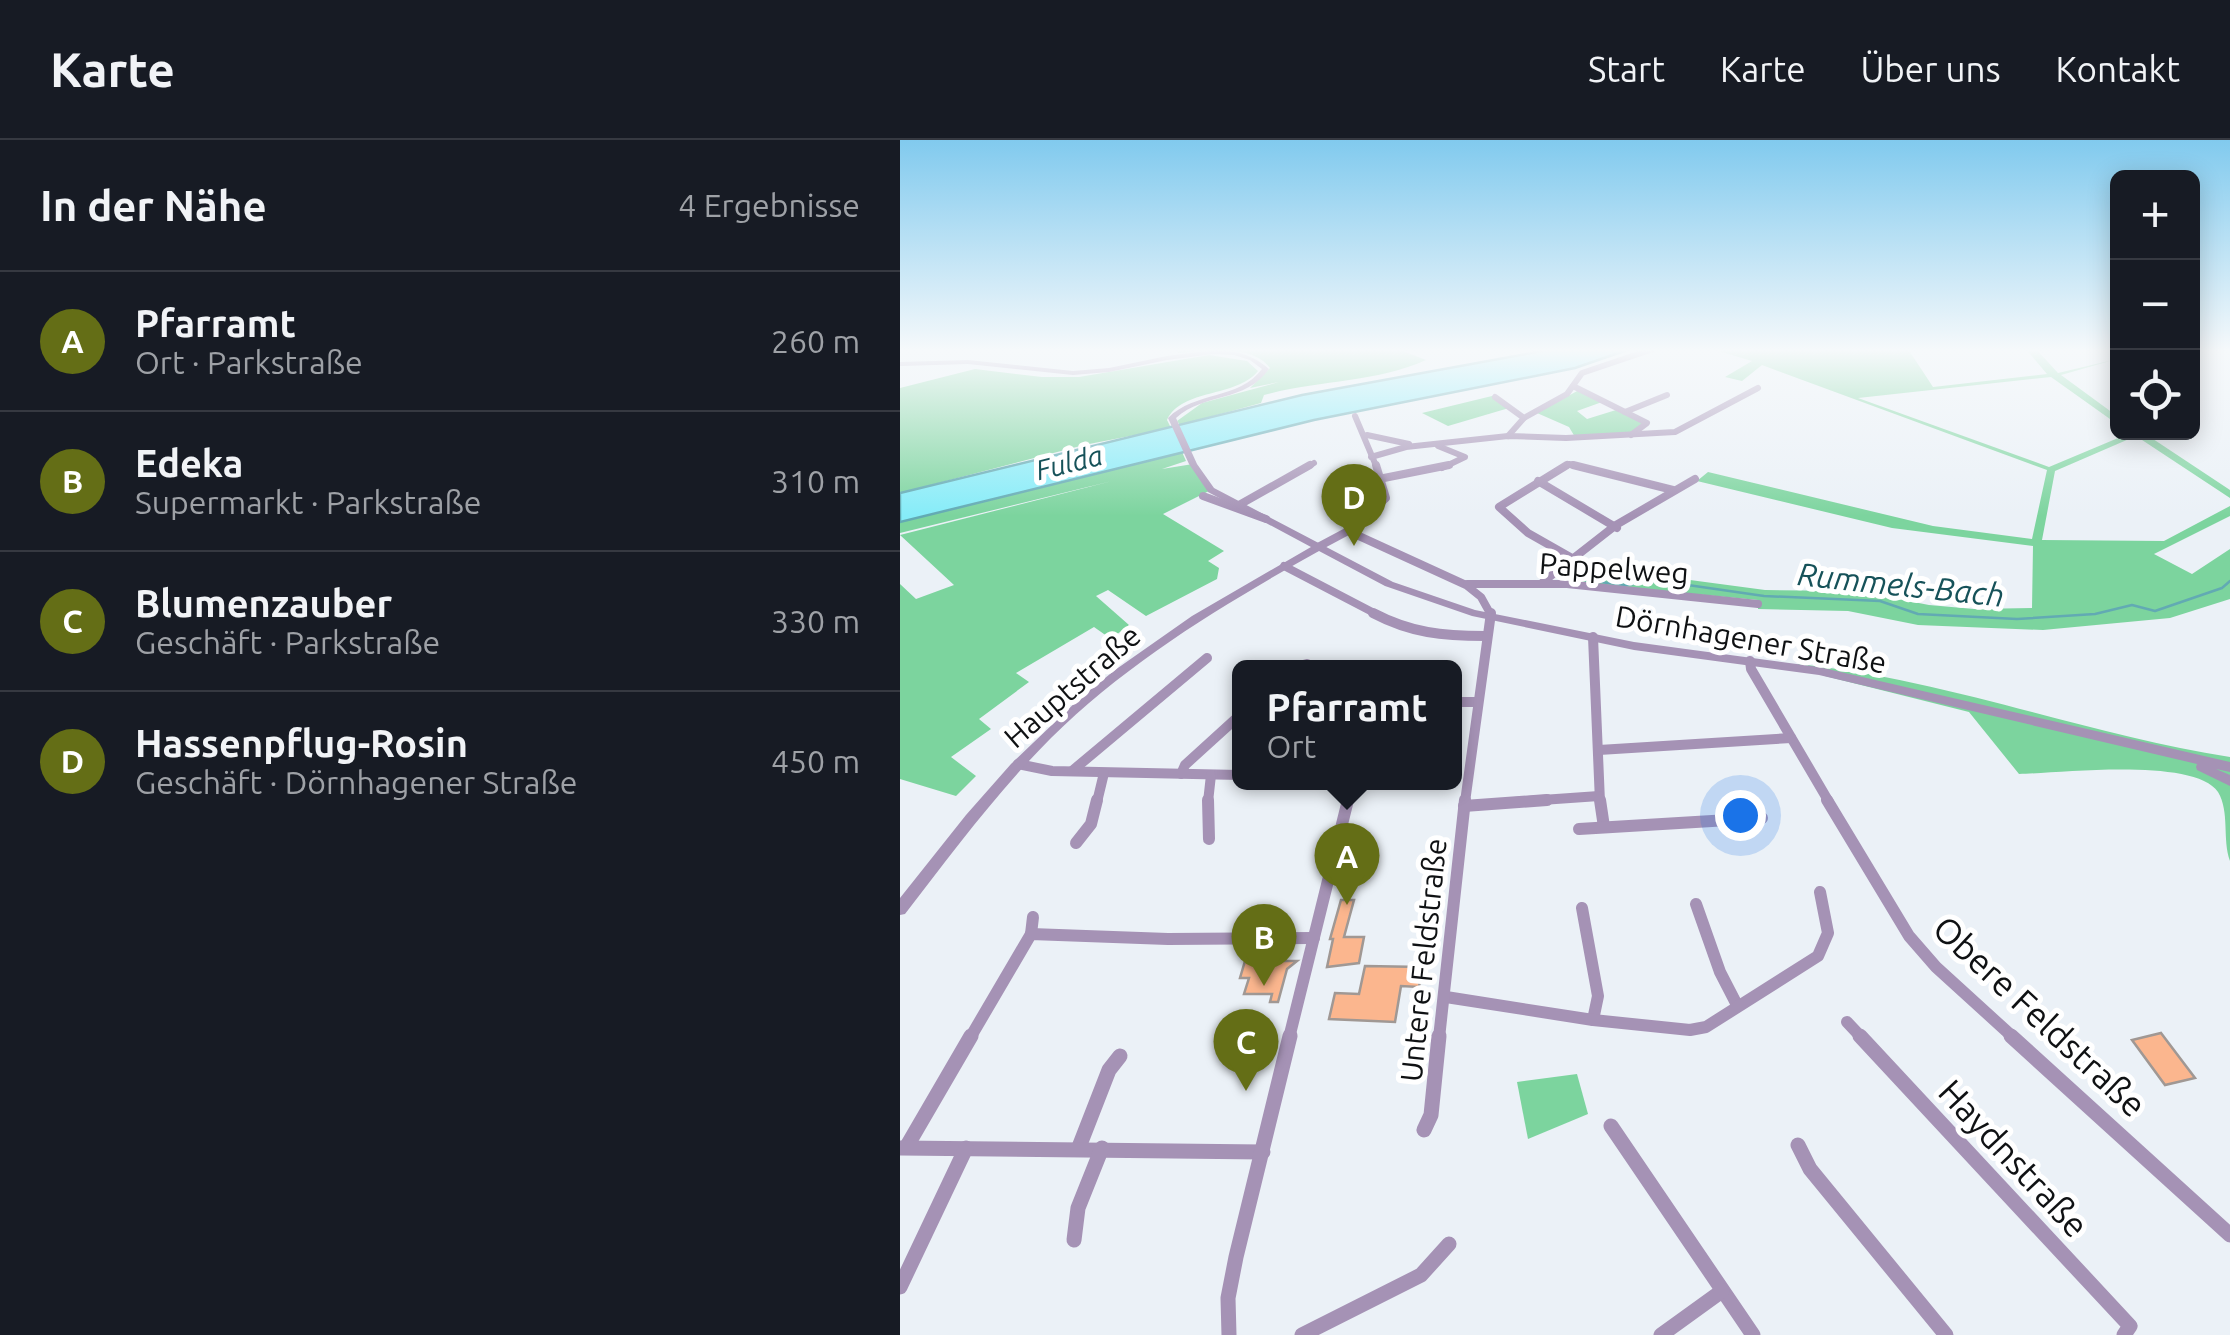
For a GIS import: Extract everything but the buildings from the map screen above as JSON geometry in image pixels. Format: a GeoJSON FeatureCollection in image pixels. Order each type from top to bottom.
{"type":"FeatureCollection","features":[{"type":"Feature","properties":{"kind":"street","name":"Dörnhagener Straße"},"geometry":{"type":"LineString","coordinates":[[1190,405],[1181,408],[1172,420],[1196,470],[1211,490],[1389,584],[1489,616],[1594,637],[1819,670],[2230,767]]}},
{"type":"Feature","properties":{"kind":"street"},"geometry":{"type":"LineString","coordinates":[[1506,405],[1524,418]]}},
{"type":"Feature","properties":{"kind":"street"},"geometry":{"type":"LineString","coordinates":[[1508,436],[1524,418],[1548,405]]}},
{"type":"Feature","properties":{"kind":"street"},"geometry":{"type":"LineString","coordinates":[[1611,405],[1647,423],[1631,436]]}},
{"type":"Feature","properties":{"kind":"street"},"geometry":{"type":"LineString","coordinates":[[1625,412],[1643,405]]}},
{"type":"Feature","properties":{"kind":"street"},"geometry":{"type":"LineString","coordinates":[[1371,457],[1508,436],[1675,432],[1726,405]]}},
{"type":"Feature","properties":{"kind":"street"},"geometry":{"type":"LineString","coordinates":[[1318,548],[1348,531],[1386,498],[1366,434],[1355,416]]}},
{"type":"Feature","properties":{"kind":"street"},"geometry":{"type":"LineString","coordinates":[[1366,434],[1423,447]]}},
{"type":"Feature","properties":{"kind":"street"},"geometry":{"type":"LineString","coordinates":[[1379,479],[1453,464],[1464,457],[1437,446]]}},
{"type":"Feature","properties":{"kind":"street"},"geometry":{"type":"LineString","coordinates":[[1423,447],[1423,461],[1429,469]]}},
{"type":"Feature","properties":{"kind":"street"},"geometry":{"type":"LineString","coordinates":[[1239,505],[1314,463]]}},
{"type":"Feature","properties":{"kind":"street"},"geometry":{"type":"LineString","coordinates":[[1572,558],[1528,532],[1499,506],[1569,464],[1674,490]]}},
{"type":"Feature","properties":{"kind":"street"},"geometry":{"type":"LineString","coordinates":[[1542,583],[1572,558],[1696,479]]}},
{"type":"Feature","properties":{"kind":"street"},"geometry":{"type":"LineString","coordinates":[[1538,480],[1617,528]]}},
{"type":"Feature","properties":{"kind":"street"},"geometry":{"type":"LineString","coordinates":[[1204,496],[1266,519]]}},
{"type":"Feature","properties":{"kind":"street"},"geometry":{"type":"LineString","coordinates":[[1348,531],[1384,551],[1467,584],[1490,609],[1489,616]]}},
{"type":"Feature","properties":{"kind":"street","name":"Hauptstraße"},"geometry":{"type":"LineString","coordinates":[[900,909],[1018,764],[1131,663],[1212,608],[1318,548]]}},
{"type":"Feature","properties":{"kind":"street"},"geometry":{"type":"LineString","coordinates":[[1284,566],[1398,626],[1437,636],[1485,636]]}},
{"type":"Feature","properties":{"kind":"street","name":"Pappelweg"},"geometry":{"type":"LineString","coordinates":[[1467,584],[1542,583],[1758,604]]}},
{"type":"Feature","properties":{"kind":"street","name":"Untere Feldstraße"},"geometry":{"type":"LineString","coordinates":[[1424,1130],[1431,1115],[1446,997],[1464,806],[1462,773],[1489,616]]}},
{"type":"Feature","properties":{"kind":"street"},"geometry":{"type":"LineString","coordinates":[[1594,637],[1599,796],[1604,827]]}},
{"type":"Feature","properties":{"kind":"street"},"geometry":{"type":"LineString","coordinates":[[1071,772],[1207,658]]}},
{"type":"Feature","properties":{"kind":"street","name":"Obere Feldstraße"},"geometry":{"type":"LineString","coordinates":[[1750,661],[1900,921],[1936,967],[2230,1235]]}},
{"type":"Feature","properties":{"kind":"street"},"geometry":{"type":"LineString","coordinates":[[1462,702],[1477,702]]}},
{"type":"Feature","properties":{"kind":"street"},"geometry":{"type":"LineString","coordinates":[[1181,774],[1232,722]]}},
{"type":"Feature","properties":{"kind":"street"},"geometry":{"type":"LineString","coordinates":[[1599,750],[1791,738]]}},
{"type":"Feature","properties":{"kind":"street"},"geometry":{"type":"LineString","coordinates":[[2182,758],[2230,781]]}},
{"type":"Feature","properties":{"kind":"street"},"geometry":{"type":"LineString","coordinates":[[1018,764],[1071,772],[1232,774]]}},
{"type":"Feature","properties":{"kind":"street"},"geometry":{"type":"LineString","coordinates":[[1076,843],[1092,824],[1104,773]]}},
{"type":"Feature","properties":{"kind":"street"},"geometry":{"type":"LineString","coordinates":[[1209,839],[1206,820],[1211,775]]}},
{"type":"Feature","properties":{"kind":"street"},"geometry":{"type":"LineString","coordinates":[[1229,1335],[1228,1298],[1236,1257],[1350,790]]}},
{"type":"Feature","properties":{"kind":"street"},"geometry":{"type":"LineString","coordinates":[[1464,806],[1599,796]]}},
{"type":"Feature","properties":{"kind":"street"},"geometry":{"type":"LineString","coordinates":[[1579,829],[1762,818]]}},
{"type":"Feature","properties":{"kind":"street"},"geometry":{"type":"LineString","coordinates":[[1446,997],[1593,1020],[1690,1030],[1706,1027],[1818,956],[1829,943],[1830,929],[1820,892]]}},
{"type":"Feature","properties":{"kind":"street"},"geometry":{"type":"LineString","coordinates":[[1696,904],[1720,972],[1737,1005]]}},
{"type":"Feature","properties":{"kind":"street"},"geometry":{"type":"LineString","coordinates":[[1582,908],[1598,996],[1593,1020]]}},
{"type":"Feature","properties":{"kind":"street"},"geometry":{"type":"LineString","coordinates":[[903,1147],[1031,934],[1033,918]]}},
{"type":"Feature","properties":{"kind":"street"},"geometry":{"type":"LineString","coordinates":[[1031,934],[1168,939],[1314,938]]}},
{"type":"Feature","properties":{"kind":"street","name":"Haydnstraße"},"geometry":{"type":"LineString","coordinates":[[1847,1022],[2130,1326],[2124,1335]]}},
{"type":"Feature","properties":{"kind":"street"},"geometry":{"type":"LineString","coordinates":[[1079,1147],[1110,1070],[1120,1056]]}},
{"type":"Feature","properties":{"kind":"street"},"geometry":{"type":"LineString","coordinates":[[1610,1126],[1754,1335]]}},
{"type":"Feature","properties":{"kind":"street"},"geometry":{"type":"LineString","coordinates":[[1798,1145],[1810,1169],[1946,1335]]}},
{"type":"Feature","properties":{"kind":"street"},"geometry":{"type":"LineString","coordinates":[[903,1147],[1263,1152]]}},
{"type":"Feature","properties":{"kind":"street"},"geometry":{"type":"LineString","coordinates":[[900,1287],[966,1148]]}},
{"type":"Feature","properties":{"kind":"street"},"geometry":{"type":"LineString","coordinates":[[1074,1240],[1078,1208],[1102,1148]]}},
{"type":"Feature","properties":{"kind":"street"},"geometry":{"type":"LineString","coordinates":[[1302,1335],[1421,1275],[1449,1244]]}},
{"type":"Feature","properties":{"kind":"street"},"geometry":{"type":"LineString","coordinates":[[1661,1335],[1722,1291]]}},
{"type":"Feature","properties":{"kind":"green space"},"geometry":{"type":"Polygon","coordinates":[[[900,405],[1181,405],[1167,420],[1171,428],[1084,445],[900,493],[900,405]]]}},
{"type":"Feature","properties":{"kind":"green space"},"geometry":{"type":"Polygon","coordinates":[[[1200,405],[1254,405],[1180,425],[1177,421],[1200,405]]]}},
{"type":"Feature","properties":{"kind":"green space"},"geometry":{"type":"Polygon","coordinates":[[[1456,405],[1509,408],[1448,426],[1422,413],[1456,405]]]}},
{"type":"Feature","properties":{"kind":"green space"},"geometry":{"type":"Polygon","coordinates":[[[1552,405],[1594,405],[1577,411],[1587,419],[1616,410],[1644,424],[1630,435],[1575,437],[1569,427],[1537,413],[1552,405]]]}},
{"type":"Feature","properties":{"kind":"green space"},"geometry":{"type":"Polygon","coordinates":[[[1870,405],[2049,467],[2113,440],[2127,440],[2055,471],[2042,540],[2164,541],[2230,506],[2230,516],[2154,554],[2192,574],[2230,549],[2230,599],[2170,618],[2043,630],[1918,625],[1848,611],[1758,609],[1758,600],[1577,583],[1585,577],[1624,581],[1660,576],[1765,590],[1857,591],[1974,609],[2032,608],[2033,546],[1892,528],[1697,481],[1708,472],[1933,526],[2032,539],[2047,470],[1870,405]]]}},
{"type":"Feature","properties":{"kind":"green space"},"geometry":{"type":"Polygon","coordinates":[[[2090,405],[2102,405],[2110,411],[2110,419],[2090,405]]]}},
{"type":"Feature","properties":{"kind":"green space"},"geometry":{"type":"Polygon","coordinates":[[[2142,440],[2155,440],[2230,490],[2230,498],[2142,440]]]}},
{"type":"Feature","properties":{"kind":"green space"},"geometry":{"type":"Polygon","coordinates":[[[1182,452],[1186,461],[1162,469],[1193,464],[1211,490],[1163,514],[1224,551],[1208,561],[1219,568],[1217,579],[1146,616],[1108,590],[1096,596],[1129,625],[1111,639],[1094,627],[1016,673],[1029,682],[979,719],[991,729],[951,757],[976,776],[956,796],[900,779],[900,584],[916,599],[954,585],[900,535],[1112,481],[900,533],[900,522],[1182,452]]]}},
{"type":"Feature","properties":{"kind":"green space"},"geometry":{"type":"Polygon","coordinates":[[[1796,664],[1905,681],[2121,735],[2230,757],[2230,861],[2222,800],[2204,781],[2155,771],[2019,774],[1969,712],[1825,676],[1796,664]]]}},
{"type":"Feature","properties":{"kind":"green space"},"geometry":{"type":"Polygon","coordinates":[[[1577,1074],[1588,1114],[1528,1139],[1517,1082],[1577,1074]]]}},
{"type":"Feature","properties":{"kind":"water","name":"Fulda"},"geometry":{"type":"Polygon","coordinates":[[[1262,405],[1390,405],[900,522],[900,493],[1262,405]]]}},
{"type":"Feature","properties":{"kind":"waterway","name":"Rummels-Bach"},"geometry":{"type":"LineString","coordinates":[[1560,577],[1625,585],[1660,581],[1764,596],[1880,601],[1918,614],[2017,619],[2095,614],[2132,605],[2155,611],[2222,588],[2230,581]]}},
{"type":"Feature","properties":{"kind":"place","name":"Hassenpflug-Rosin"},"geometry":{"type":"Point","coordinates":[1354,546]}},
{"type":"Feature","properties":{"kind":"place","name":"Pfarramt"},"geometry":{"type":"Point","coordinates":[1347,905]}},
{"type":"Feature","properties":{"kind":"place","name":"Edeka"},"geometry":{"type":"Point","coordinates":[1264,986]}},
{"type":"Feature","properties":{"kind":"place","name":"Blumenzauber"},"geometry":{"type":"Point","coordinates":[1246,1091]}}]}
